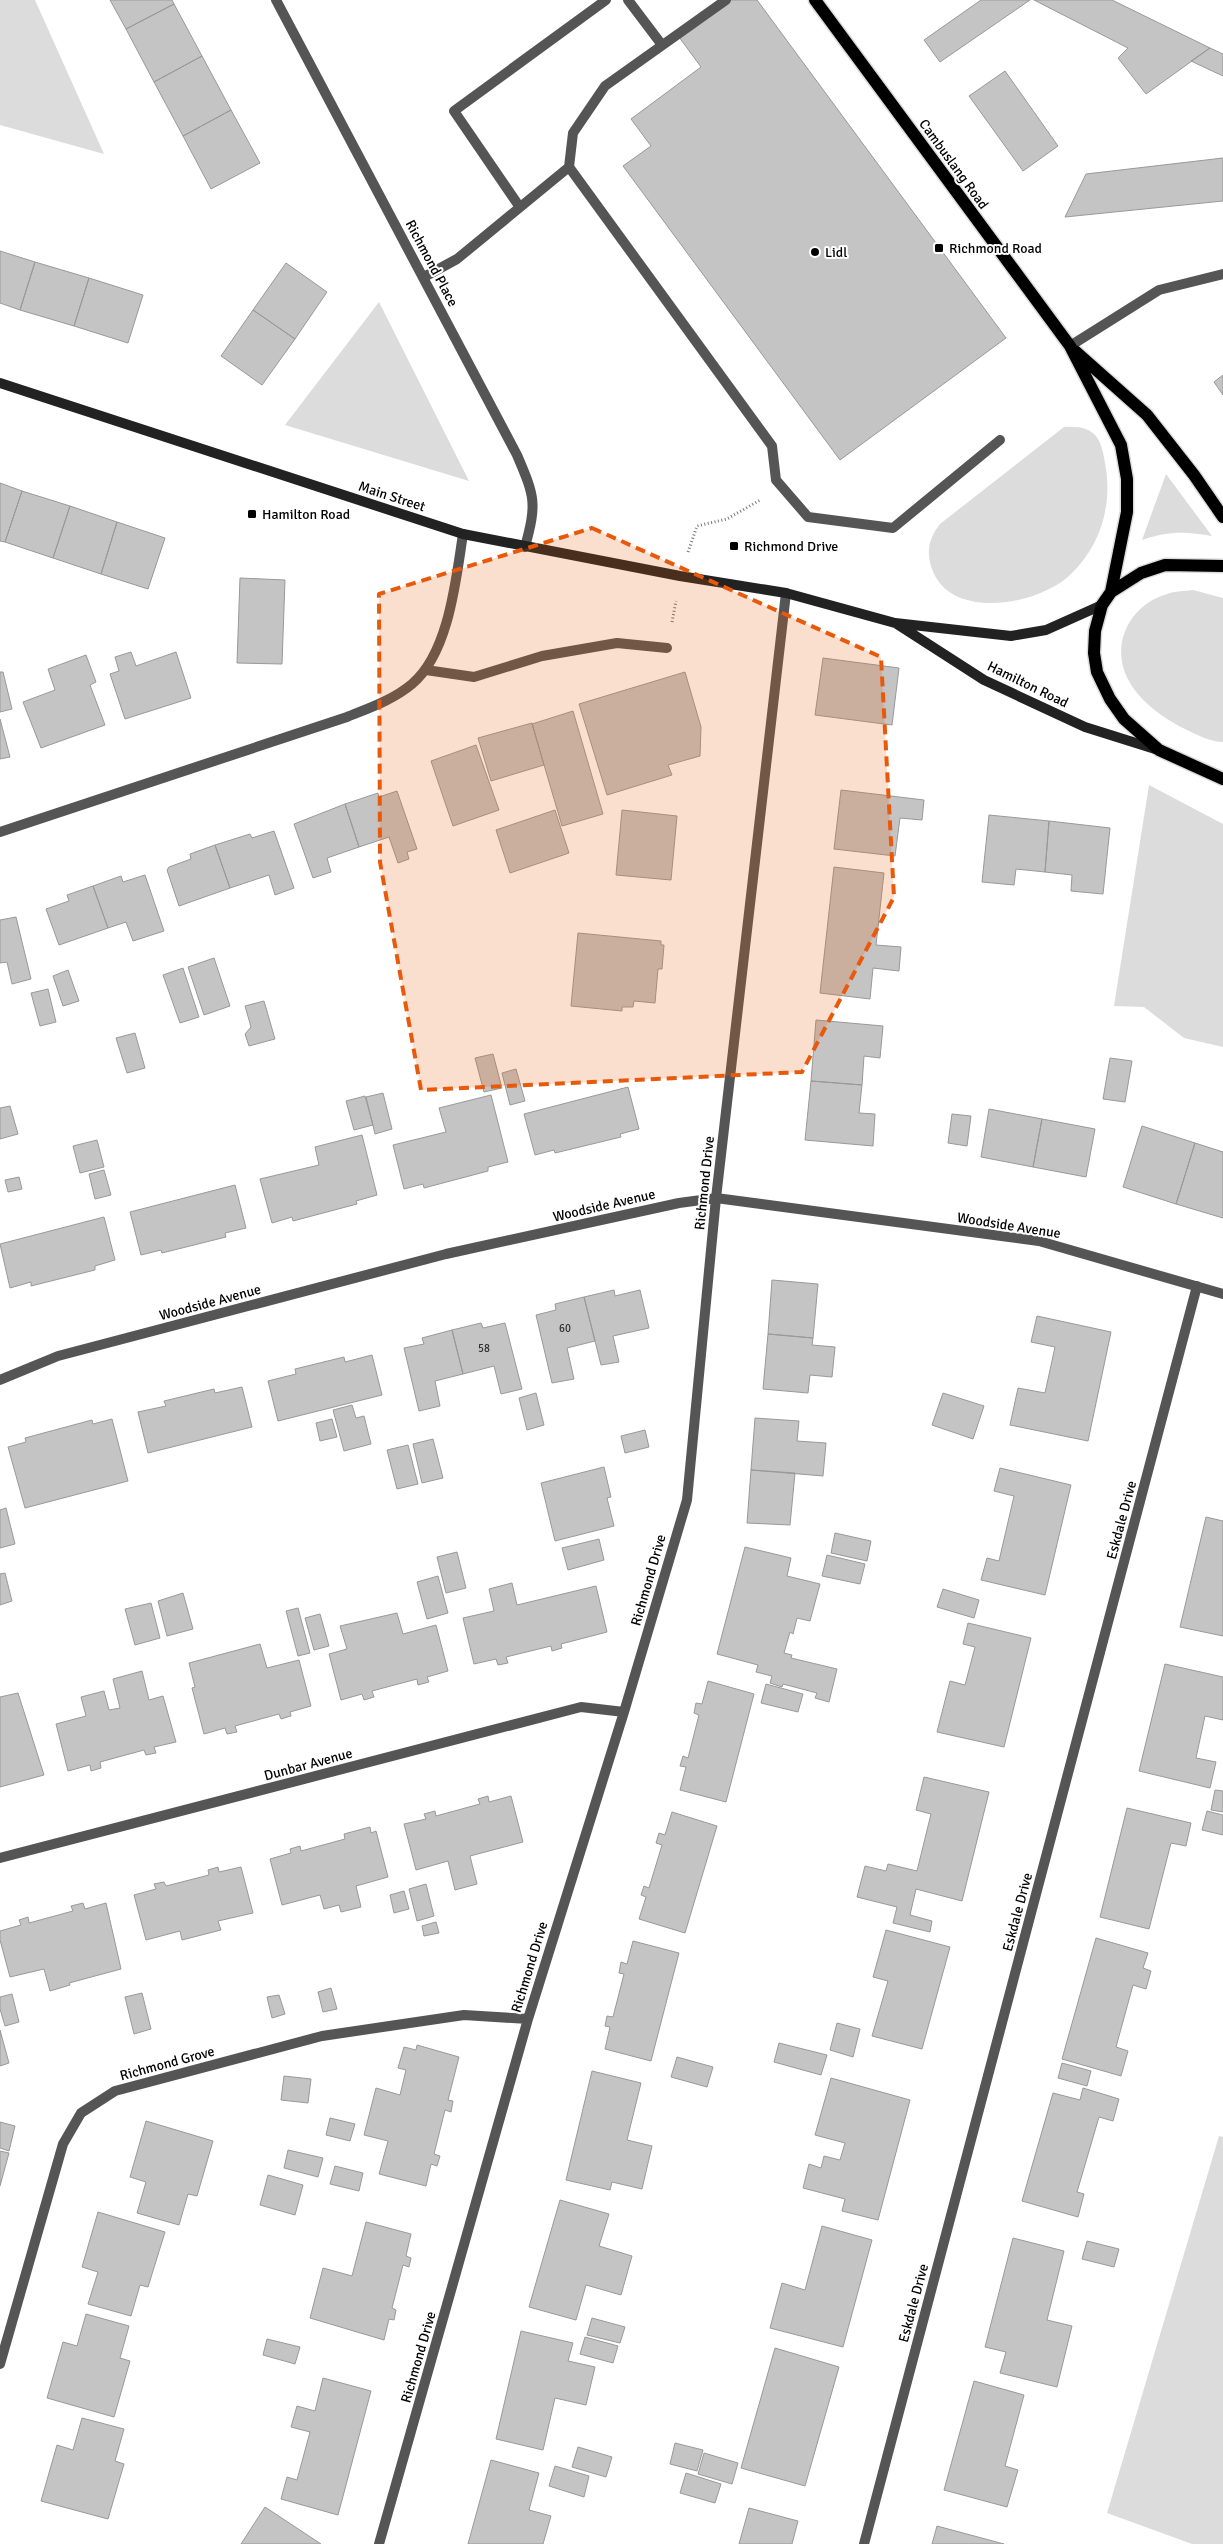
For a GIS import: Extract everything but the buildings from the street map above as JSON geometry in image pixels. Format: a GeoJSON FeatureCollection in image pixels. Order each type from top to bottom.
{"type":"FeatureCollection","features":[{"type":"Feature","properties":{"kind":"main road","name":"Cambuslang Road"},"geometry":{"type":"LineString","coordinates":[[815,0],[1070,346]]}},
{"type":"Feature","properties":{"kind":"main road"},"geometry":{"type":"LineString","coordinates":[[1070,346],[1147,415],[1194,475],[1223,517]]}},
{"type":"Feature","properties":{"kind":"main road"},"geometry":{"type":"LineString","coordinates":[[1070,346],[1121,445],[1128,479],[1127,512],[1111,592]]}},
{"type":"Feature","properties":{"kind":"main road","name":"Main Street"},"geometry":{"type":"LineString","coordinates":[[0,382],[463,534],[524,547],[786,593]]}},
{"type":"Feature","properties":{"kind":"main road"},"geometry":{"type":"LineString","coordinates":[[1223,566],[1165,565],[1141,572],[1111,592],[1102,605],[1095,631],[1094,653],[1097,672],[1110,699],[1124,719],[1159,750],[1223,779]]}},
{"type":"Feature","properties":{"kind":"main road","name":"Hamilton Road"},"geometry":{"type":"LineString","coordinates":[[786,593],[895,623],[1011,636],[1046,630],[1102,605]]}},
{"type":"Feature","properties":{"kind":"main road","name":"Hamilton Road"},"geometry":{"type":"LineString","coordinates":[[895,623],[984,680],[1085,727],[1159,750]]}},
{"type":"Feature","properties":{"kind":"main road"},"geometry":{"type":"LineString","coordinates":[[1207,771],[1223,770]]}},
{"type":"Feature","properties":{"kind":"street","name":"Richmond Place"},"geometry":{"type":"LineString","coordinates":[[276,0],[518,455],[532,489],[534,514],[524,547]]}},
{"type":"Feature","properties":{"kind":"street"},"geometry":{"type":"LineString","coordinates":[[519,206],[454,111],[606,0]]}},
{"type":"Feature","properties":{"kind":"street"},"geometry":{"type":"LineString","coordinates":[[628,0],[662,45]]}},
{"type":"Feature","properties":{"kind":"street"},"geometry":{"type":"LineString","coordinates":[[726,0],[605,86],[573,133],[569,167],[772,446],[776,480],[808,517],[893,528],[1000,440]]}},
{"type":"Feature","properties":{"kind":"street"},"geometry":{"type":"LineString","coordinates":[[424,276],[457,259],[519,206],[569,167]]}},
{"type":"Feature","properties":{"kind":"street"},"geometry":{"type":"LineString","coordinates":[[1070,346],[1159,290],[1223,274]]}},
{"type":"Feature","properties":{"kind":"street"},"geometry":{"type":"LineString","coordinates":[[0,832],[347,717],[390,699],[412,684],[426,670],[453,605],[463,534]]}},
{"type":"Feature","properties":{"kind":"street","name":"Richmond Drive"},"geometry":{"type":"LineString","coordinates":[[379,2544],[528,2019],[624,1712],[687,1500],[716,1198],[786,593]]}},
{"type":"Feature","properties":{"kind":"street"},"geometry":{"type":"LineString","coordinates":[[426,670],[474,677],[542,656],[617,643],[667,648]]}},
{"type":"Feature","properties":{"kind":"street","name":"Woodside Avenue"},"geometry":{"type":"LineString","coordinates":[[0,1380],[58,1356],[446,1254],[678,1203],[716,1198],[1039,1241],[1223,1294]]}},
{"type":"Feature","properties":{"kind":"street","name":"Eskdale Drive"},"geometry":{"type":"LineString","coordinates":[[864,2544],[1197,1286]]}},
{"type":"Feature","properties":{"kind":"street","name":"Dunbar Avenue"},"geometry":{"type":"LineString","coordinates":[[0,1858],[581,1707],[624,1712]]}},
{"type":"Feature","properties":{"kind":"street","name":"Richmond Grove"},"geometry":{"type":"LineString","coordinates":[[0,2364],[63,2144],[81,2113],[115,2091],[322,2036],[464,2015],[528,2019]]}},
{"type":"Feature","properties":{"kind":"highlighted area"},"geometry":{"type":"Polygon","coordinates":[[[592,528],[881,657],[894,897],[802,1072],[421,1090],[380,862],[379,594],[592,528]]]}},
{"type":"Feature","properties":{"kind":"shaded area"},"geometry":{"type":"Polygon","coordinates":[[[0,0],[35,0],[104,154],[0,125],[0,0]]]}},
{"type":"Feature","properties":{"kind":"shaded area"},"geometry":{"type":"Polygon","coordinates":[[[379,302],[469,481],[285,425],[379,302]]]}},
{"type":"Feature","properties":{"kind":"shaded area"},"geometry":{"type":"Polygon","coordinates":[[[1064,427],[1089,430],[1098,439],[1103,454],[1107,478],[1106,508],[1097,537],[1090,550],[1071,574],[1056,585],[1038,594],[1017,600],[995,603],[974,602],[955,595],[940,584],[931,566],[929,549],[931,539],[940,524],[1064,427]]]}},
{"type":"Feature","properties":{"kind":"shaded area"},"geometry":{"type":"Polygon","coordinates":[[[1166,474],[1212,536],[1177,533],[1142,540],[1166,474]]]}},
{"type":"Feature","properties":{"kind":"shaded area"},"geometry":{"type":"Polygon","coordinates":[[[1193,590],[1223,598],[1223,742],[1209,740],[1195,734],[1154,710],[1134,689],[1123,668],[1122,641],[1126,628],[1133,617],[1142,607],[1154,599],[1170,593],[1193,590]]]}},
{"type":"Feature","properties":{"kind":"shaded area"},"geometry":{"type":"Polygon","coordinates":[[[1149,785],[1223,824],[1223,1047],[1184,1038],[1144,1007],[1114,1006],[1149,785]]]}},
{"type":"Feature","properties":{"kind":"shaded area"},"geometry":{"type":"Polygon","coordinates":[[[1219,2136],[1223,2137],[1223,2544],[1192,2544],[1107,2513],[1219,2136]]]}},
{"type":"Feature","properties":{"kind":"place","name":"Richmond Road"},"geometry":{"type":"Point","coordinates":[939,248]}},
{"type":"Feature","properties":{"kind":"place","name":"Lidl"},"geometry":{"type":"Point","coordinates":[815,252]}},
{"type":"Feature","properties":{"kind":"place","name":"Hamilton Road"},"geometry":{"type":"Point","coordinates":[252,514]}},
{"type":"Feature","properties":{"kind":"place","name":"Richmond Drive"},"geometry":{"type":"Point","coordinates":[734,546]}}]}
